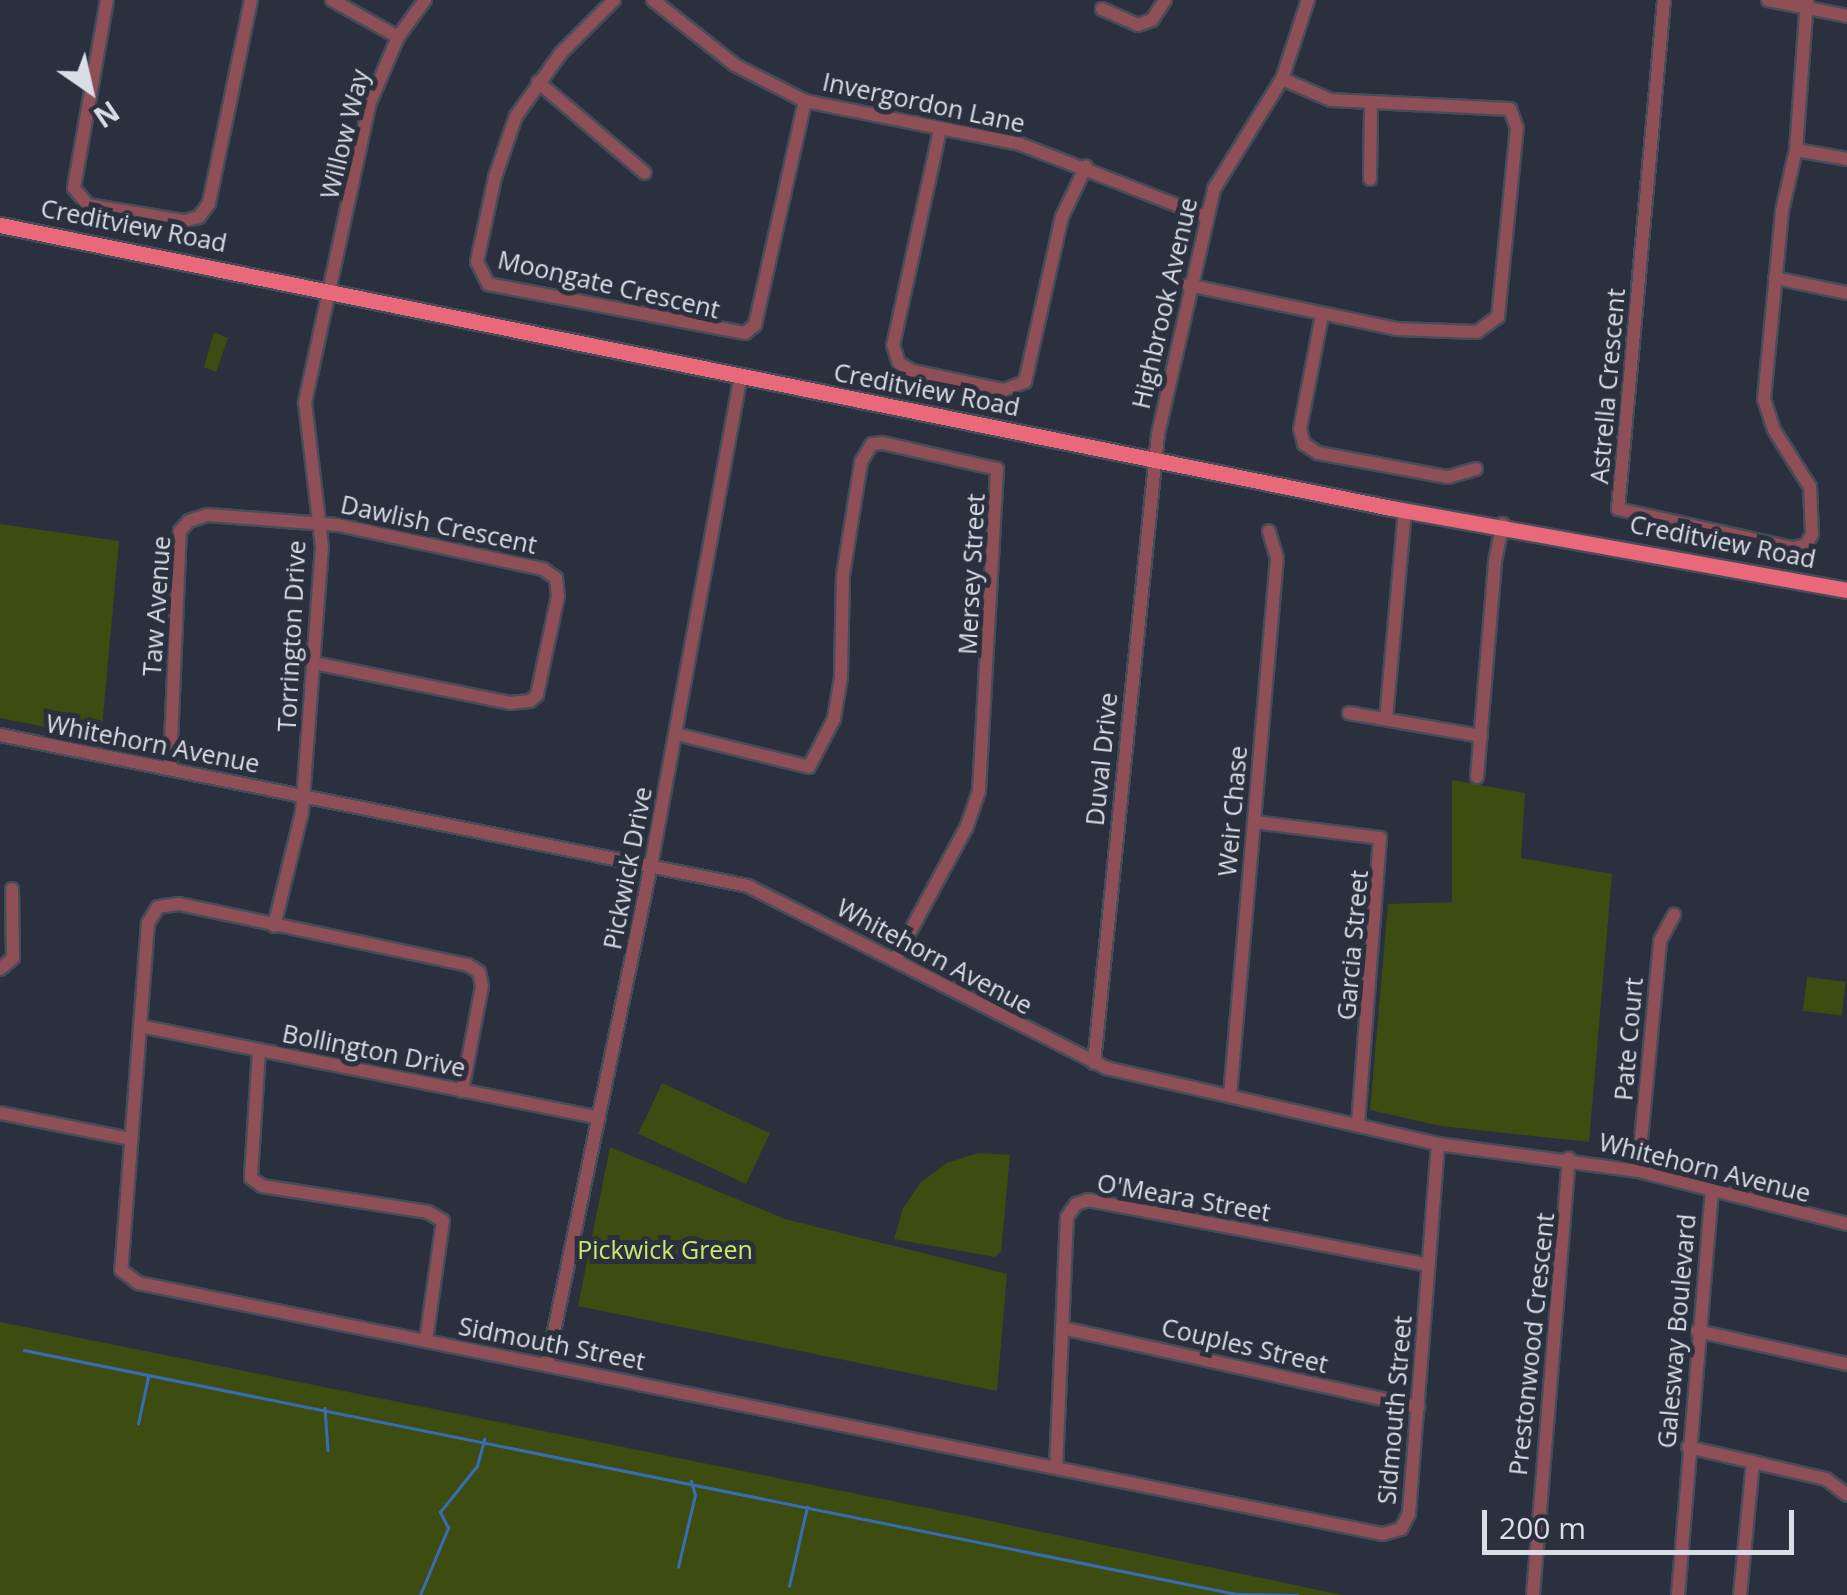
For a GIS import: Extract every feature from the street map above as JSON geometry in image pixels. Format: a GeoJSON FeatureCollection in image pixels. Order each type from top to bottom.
{"type":"FeatureCollection","features":[{"type":"Feature","properties":{"kind":"main road","name":"Creditview Road"},"geometry":{"type":"LineString","coordinates":[[0,225],[1405,510],[1504,524],[1847,590]]}},
{"type":"Feature","properties":{"kind":"street"},"geometry":{"type":"LineString","coordinates":[[107,0],[74,188],[88,206],[184,221],[198,217],[209,203],[251,0]]}},
{"type":"Feature","properties":{"kind":"street"},"geometry":{"type":"LineString","coordinates":[[332,0],[398,37]]}},
{"type":"Feature","properties":{"kind":"street","name":"Willow Way"},"geometry":{"type":"LineString","coordinates":[[331,290],[370,105],[398,37],[424,0]]}},
{"type":"Feature","properties":{"kind":"street","name":"Moongate Crescent"},"geometry":{"type":"LineString","coordinates":[[614,0],[538,82],[500,158],[477,262],[482,279],[732,335],[755,324],[805,101]]}},
{"type":"Feature","properties":{"kind":"street","name":"Invergordon Lane"},"geometry":{"type":"LineString","coordinates":[[653,0],[735,64],[805,101],[1020,144],[1086,166],[1204,216]]}},
{"type":"Feature","properties":{"kind":"street"},"geometry":{"type":"LineString","coordinates":[[1102,9],[1138,26],[1152,20],[1166,0]]}},
{"type":"Feature","properties":{"kind":"street","name":"Highbrook Avenue"},"geometry":{"type":"LineString","coordinates":[[1154,460],[1204,216],[1220,176],[1282,79],[1308,0]]}},
{"type":"Feature","properties":{"kind":"street","name":"Astrella Crescent"},"geometry":{"type":"LineString","coordinates":[[1664,0],[1618,509],[1792,548],[1810,540],[1810,486],[1766,416],[1775,278],[1796,150],[1806,4]]}},
{"type":"Feature","properties":{"kind":"street"},"geometry":{"type":"LineString","coordinates":[[1768,0],[1806,4],[1847,16]]}},
{"type":"Feature","properties":{"kind":"street"},"geometry":{"type":"LineString","coordinates":[[1188,286],[1396,329],[1477,332],[1498,317],[1516,118],[1500,105],[1371,105],[1330,100],[1282,79]]}},
{"type":"Feature","properties":{"kind":"street"},"geometry":{"type":"LineString","coordinates":[[538,82],[645,173]]}},
{"type":"Feature","properties":{"kind":"street"},"geometry":{"type":"LineString","coordinates":[[1370,180],[1371,105]]}},
{"type":"Feature","properties":{"kind":"street"},"geometry":{"type":"LineString","coordinates":[[940,130],[893,345],[899,363],[912,371],[1004,390],[1025,382],[1062,217],[1086,166]]}},
{"type":"Feature","properties":{"kind":"street"},"geometry":{"type":"LineString","coordinates":[[1796,150],[1847,159]]}},
{"type":"Feature","properties":{"kind":"street"},"geometry":{"type":"LineString","coordinates":[[1775,278],[1847,293]]}},
{"type":"Feature","properties":{"kind":"street","name":"Torrington Drive"},"geometry":{"type":"LineString","coordinates":[[274,926],[304,797],[322,547],[305,402],[331,290]]}},
{"type":"Feature","properties":{"kind":"street"},"geometry":{"type":"LineString","coordinates":[[1322,315],[1300,429],[1304,444],[1448,477],[1476,469]]}},
{"type":"Feature","properties":{"kind":"street","name":"Pickwick Drive"},"geometry":{"type":"LineString","coordinates":[[548,1366],[651,865],[741,377]]}},
{"type":"Feature","properties":{"kind":"street","name":"Mersey Street"},"geometry":{"type":"LineString","coordinates":[[676,734],[809,767],[834,719],[842,677],[843,575],[861,462],[872,444],[882,443],[997,470],[979,791],[966,828],[895,960]]}},
{"type":"Feature","properties":{"kind":"street","name":"Duval Drive"},"geometry":{"type":"LineString","coordinates":[[1094,1063],[1154,460]]}},
{"type":"Feature","properties":{"kind":"street"},"geometry":{"type":"LineString","coordinates":[[1386,718],[1405,510]]}},
{"type":"Feature","properties":{"kind":"street","name":"Taw Avenue"},"geometry":{"type":"LineString","coordinates":[[170,767],[180,531],[208,515],[318,522]]}},
{"type":"Feature","properties":{"kind":"street","name":"Dawlish Crescent"},"geometry":{"type":"LineString","coordinates":[[313,662],[510,704],[530,702],[537,695],[558,596],[556,578],[543,569],[318,522]]}},
{"type":"Feature","properties":{"kind":"street"},"geometry":{"type":"LineString","coordinates":[[1477,777],[1504,524]]}},
{"type":"Feature","properties":{"kind":"street","name":"Weir Chase"},"geometry":{"type":"LineString","coordinates":[[1230,1096],[1277,558],[1268,531]]}},
{"type":"Feature","properties":{"kind":"street"},"geometry":{"type":"LineString","coordinates":[[1349,713],[1480,736]]}},
{"type":"Feature","properties":{"kind":"street","name":"Whitehorn Avenue"},"geometry":{"type":"LineString","coordinates":[[0,735],[748,886],[1094,1063],[1438,1144],[1569,1158],[1638,1171],[1847,1224]]}},
{"type":"Feature","properties":{"kind":"street","name":"Garcia Street"},"geometry":{"type":"LineString","coordinates":[[1254,822],[1380,838],[1358,1123]]}},
{"type":"Feature","properties":{"kind":"street"},"geometry":{"type":"LineString","coordinates":[[0,969],[14,958],[12,888]]}},
{"type":"Feature","properties":{"kind":"street","name":"Sidmouth Street"},"geometry":{"type":"LineString","coordinates":[[462,1091],[482,986],[479,972],[179,904],[158,907],[148,923],[120,1260],[128,1279],[1383,1534],[1401,1529],[1410,1513],[1438,1144]]}},
{"type":"Feature","properties":{"kind":"street","name":"Pate Court"},"geometry":{"type":"LineString","coordinates":[[1638,1171],[1660,940],[1674,915]]}},
{"type":"Feature","properties":{"kind":"street","name":"Bollington Drive"},"geometry":{"type":"LineString","coordinates":[[140,1026],[599,1118]]}},
{"type":"Feature","properties":{"kind":"street"},"geometry":{"type":"LineString","coordinates":[[259,1050],[250,1178],[262,1186],[428,1212],[444,1222],[426,1341]]}},
{"type":"Feature","properties":{"kind":"street"},"geometry":{"type":"LineString","coordinates":[[0,1113],[130,1139]]}},
{"type":"Feature","properties":{"kind":"street","name":"Prestonwood Crescent"},"geometry":{"type":"LineString","coordinates":[[1533,1595],[1569,1158]]}},
{"type":"Feature","properties":{"kind":"street","name":"Galesway Boulevard"},"geometry":{"type":"LineString","coordinates":[[1678,1595],[1712,1191]]}},
{"type":"Feature","properties":{"kind":"street","name":"O'Meara Street"},"geometry":{"type":"LineString","coordinates":[[1056,1468],[1067,1218],[1076,1204],[1088,1200],[1428,1265]]}},
{"type":"Feature","properties":{"kind":"street","name":"Couples Street"},"geometry":{"type":"LineString","coordinates":[[1062,1328],[1418,1406]]}},
{"type":"Feature","properties":{"kind":"street"},"geometry":{"type":"LineString","coordinates":[[1698,1331],[1847,1364]]}},
{"type":"Feature","properties":{"kind":"street"},"geometry":{"type":"LineString","coordinates":[[1688,1447],[1826,1480],[1847,1495]]}},
{"type":"Feature","properties":{"kind":"street"},"geometry":{"type":"LineString","coordinates":[[1740,1595],[1753,1462]]}},
{"type":"Feature","properties":{"kind":"green space"},"geometry":{"type":"Polygon","coordinates":[[[214,332],[228,338],[216,372],[204,367],[214,332]]]}},
{"type":"Feature","properties":{"kind":"green space"},"geometry":{"type":"Polygon","coordinates":[[[0,524],[119,541],[101,738],[0,718],[0,524]]]}},
{"type":"Feature","properties":{"kind":"green space"},"geometry":{"type":"Polygon","coordinates":[[[1452,780],[1525,793],[1521,858],[1612,874],[1589,1142],[1441,1126],[1370,1110],[1388,904],[1452,902],[1452,780]]]}},
{"type":"Feature","properties":{"kind":"green space"},"geometry":{"type":"Polygon","coordinates":[[[1807,977],[1846,982],[1842,1015],[1803,1011],[1807,977]]]}},
{"type":"Feature","properties":{"kind":"green space"},"geometry":{"type":"Polygon","coordinates":[[[662,1083],[770,1133],[746,1184],[638,1134],[662,1083]]]}},
{"type":"Feature","properties":{"kind":"green space","name":"Pickwick Green"},"geometry":{"type":"Polygon","coordinates":[[[610,1147],[785,1219],[1007,1274],[997,1391],[578,1306],[610,1147]]]}},
{"type":"Feature","properties":{"kind":"green space"},"geometry":{"type":"Polygon","coordinates":[[[978,1153],[1010,1155],[1001,1251],[995,1257],[894,1239],[903,1208],[921,1182],[947,1163],[978,1153]]]}},
{"type":"Feature","properties":{"kind":"green space"},"geometry":{"type":"Polygon","coordinates":[[[0,1322],[957,1514],[1342,1595],[0,1595],[0,1322]]]}},
{"type":"Feature","properties":{"kind":"waterway"},"geometry":{"type":"LineString","coordinates":[[24,1350],[1236,1594],[1297,1595]]}},
{"type":"Feature","properties":{"kind":"waterway"},"geometry":{"type":"LineString","coordinates":[[138,1424],[148,1377]]}},
{"type":"Feature","properties":{"kind":"waterway"},"geometry":{"type":"LineString","coordinates":[[325,1408],[328,1450]]}},
{"type":"Feature","properties":{"kind":"waterway"},"geometry":{"type":"LineString","coordinates":[[420,1595],[448,1528],[440,1512],[477,1466],[484,1439]]}},
{"type":"Feature","properties":{"kind":"waterway"},"geometry":{"type":"LineString","coordinates":[[678,1567],[695,1495],[691,1482]]}},
{"type":"Feature","properties":{"kind":"waterway"},"geometry":{"type":"LineString","coordinates":[[789,1586],[807,1507]]}}]}
